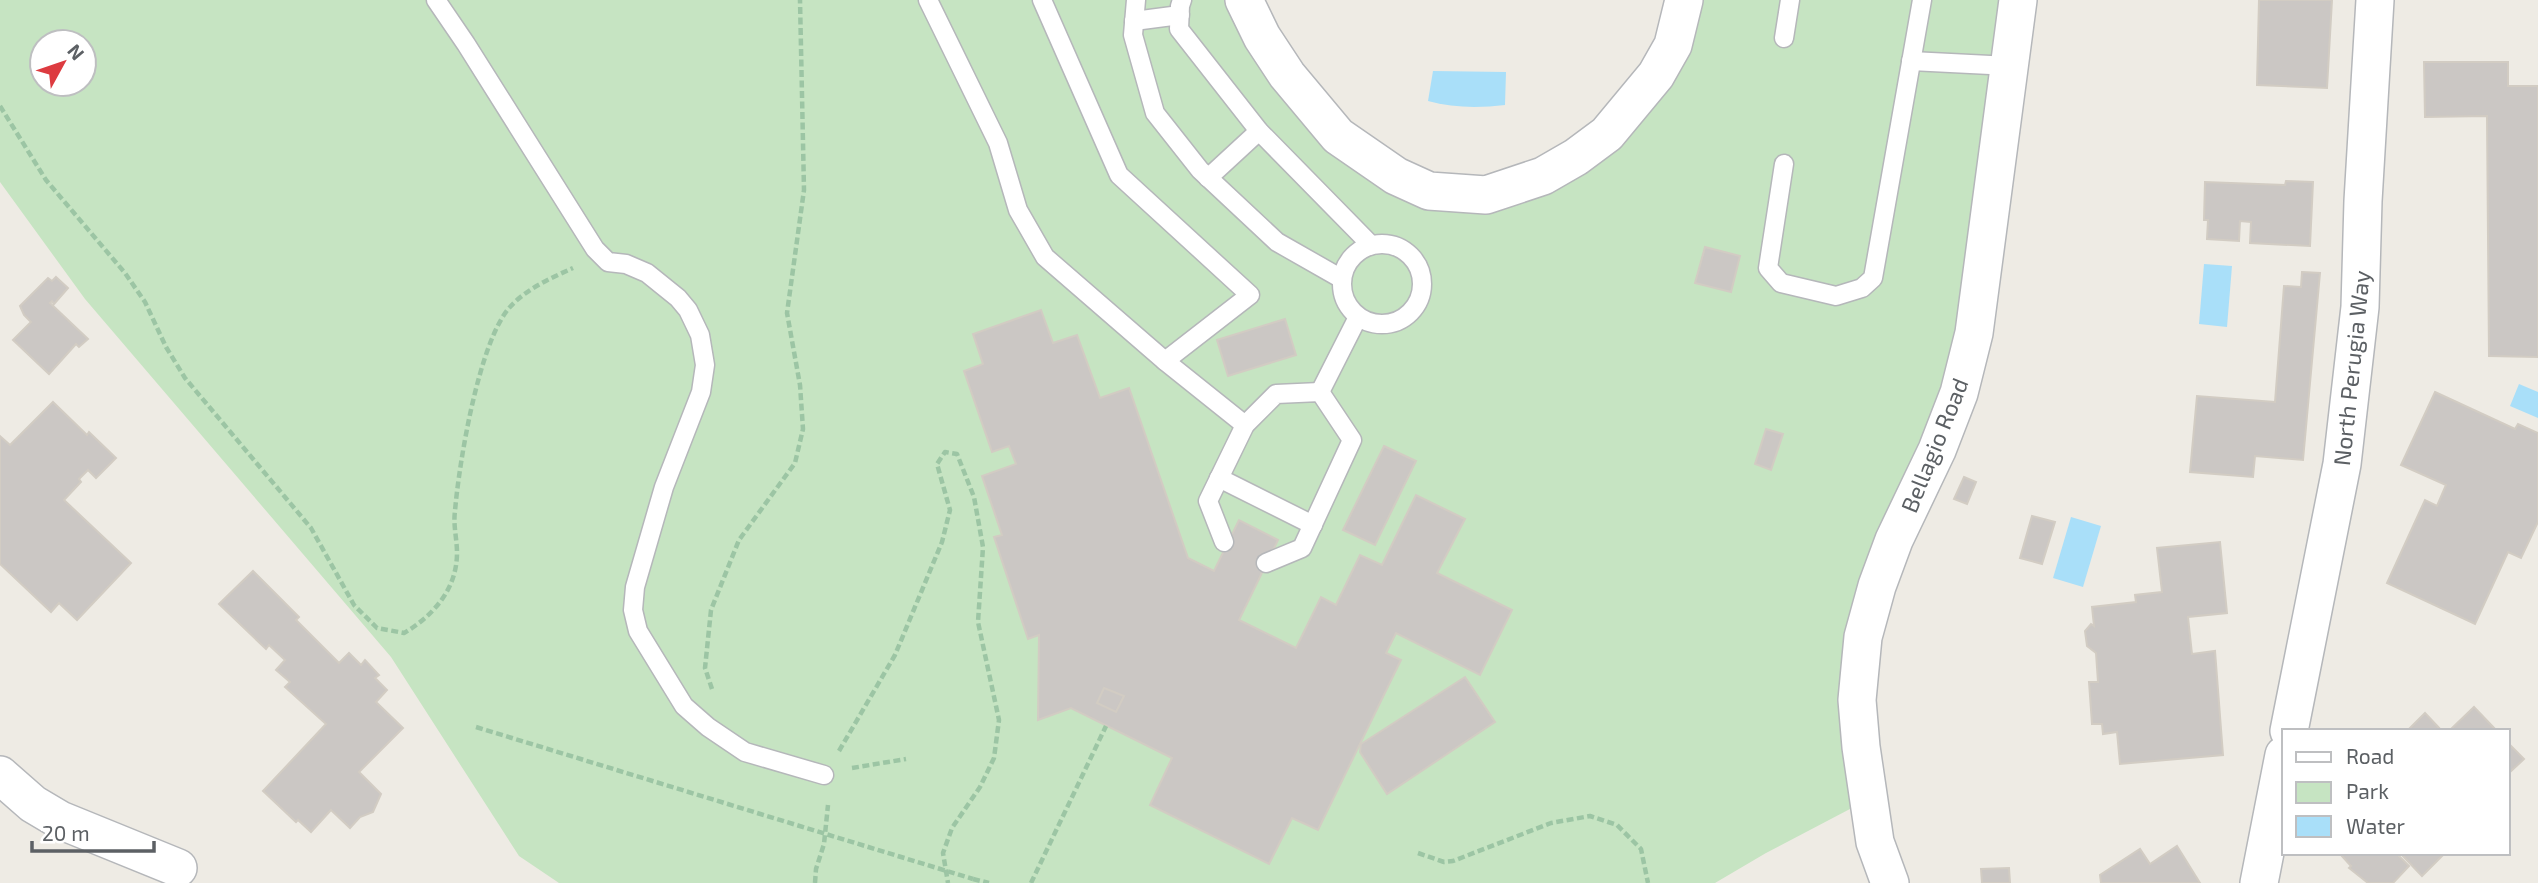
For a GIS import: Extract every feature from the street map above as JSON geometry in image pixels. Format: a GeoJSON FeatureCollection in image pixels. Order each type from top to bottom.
{"type":"FeatureCollection","features":[{"type":"Feature","properties":{"kind":"street"},"geometry":{"type":"LineString","coordinates":[[1244,0],[1262,37],[1287,75],[1338,136],[1396,176],[1429,191],[1486,195],[1543,176],[1576,157],[1607,134],[1656,75],[1672,45],[1684,0]]}},
{"type":"Feature","properties":{"kind":"street","name":"Bellagio Road"},"geometry":{"type":"LineString","coordinates":[[1890,883],[1875,842],[1861,747],[1857,700],[1863,637],[1894,540],[1937,450],[1959,393],[1974,333],[2018,0]]}},
{"type":"Feature","properties":{"kind":"street","name":"North Perugia Way"},"geometry":{"type":"LineString","coordinates":[[2289,729],[2344,450],[2360,307],[2363,201],[2375,0]]}},
{"type":"Feature","properties":{"kind":"street"},"geometry":{"type":"LineString","coordinates":[[2259,883],[2282,765]]}},
{"type":"Feature","properties":{"kind":"street"},"geometry":{"type":"LineString","coordinates":[[0,775],[33,804],[60,820],[178,868]]}},
{"type":"Feature","properties":{"kind":"lane"},"geometry":{"type":"LineString","coordinates":[[436,0],[595,249],[608,262],[626,264],[647,273],[667,287],[688,310],[701,335],[705,365],[701,392],[664,487],[635,587],[633,610],[638,631],[684,706],[727,740],[746,752],[824,775]]}},
{"type":"Feature","properties":{"kind":"lane"},"geometry":{"type":"LineString","coordinates":[[928,0],[998,143],[1018,210],[1045,257],[1165,361],[1245,425]]}},
{"type":"Feature","properties":{"kind":"lane"},"geometry":{"type":"LineString","coordinates":[[1136,0],[1133,35],[1155,113],[1208,178],[1277,242],[1342,279]]}},
{"type":"Feature","properties":{"kind":"lane"},"geometry":{"type":"LineString","coordinates":[[1784,38],[1790,0]]}},
{"type":"Feature","properties":{"kind":"lane"},"geometry":{"type":"LineString","coordinates":[[1784,164],[1768,268],[1781,284],[1836,296],[1862,288],[1873,278],[1922,0]]}},
{"type":"Feature","properties":{"kind":"lane"},"geometry":{"type":"LineString","coordinates":[[1048,2],[1119,175],[1250,295],[1165,361]]}},
{"type":"Feature","properties":{"kind":"lane"},"geometry":{"type":"LineString","coordinates":[[1135,21],[1181,7],[1179,29],[1259,131],[1371,245]]}},
{"type":"Feature","properties":{"kind":"lane"},"geometry":{"type":"LineString","coordinates":[[1911,61],[2010,66]]}},
{"type":"Feature","properties":{"kind":"lane"},"geometry":{"type":"LineString","coordinates":[[1208,178],[1259,131]]}},
{"type":"Feature","properties":{"kind":"lane"},"geometry":{"type":"LineString","coordinates":[[1371,245],[1396,246],[1416,263],[1421,276],[1422,290],[1418,303],[1409,314],[1398,321],[1370,323],[1358,317],[1344,296],[1342,279],[1350,260],[1371,245]]}},
{"type":"Feature","properties":{"kind":"lane"},"geometry":{"type":"LineString","coordinates":[[1320,392],[1358,317]]}},
{"type":"Feature","properties":{"kind":"lane"},"geometry":{"type":"LineString","coordinates":[[1224,542],[1208,501],[1245,425],[1276,394],[1320,392]]}},
{"type":"Feature","properties":{"kind":"lane"},"geometry":{"type":"LineString","coordinates":[[1266,563],[1302,548],[1352,440],[1320,392]]}},
{"type":"Feature","properties":{"kind":"lane"},"geometry":{"type":"LineString","coordinates":[[1219,478],[1313,525]]}},
{"type":"Feature","properties":{"kind":"path"},"geometry":{"type":"LineString","coordinates":[[727,740],[705,667],[711,610],[739,540],[795,463],[803,429],[800,385],[787,313],[804,190],[800,0]]}},
{"type":"Feature","properties":{"kind":"path"},"geometry":{"type":"LineString","coordinates":[[0,106],[46,180],[125,273],[145,302],[166,347],[185,377],[304,518],[354,604],[377,628],[404,634],[424,622],[448,592],[457,567],[454,514],[463,449],[487,349],[496,327],[509,307],[552,277],[579,265],[608,262]]}},
{"type":"Feature","properties":{"kind":"path"},"geometry":{"type":"LineString","coordinates":[[824,775],[895,655],[921,595],[942,542],[950,510],[937,464],[945,452],[957,454],[974,497],[983,547],[978,622],[999,720],[994,758],[952,828],[943,853],[947,883]]}},
{"type":"Feature","properties":{"kind":"path"},"geometry":{"type":"LineString","coordinates":[[1031,883],[1106,726]]}},
{"type":"Feature","properties":{"kind":"path"},"geometry":{"type":"LineString","coordinates":[[476,727],[989,883]]}},
{"type":"Feature","properties":{"kind":"path"},"geometry":{"type":"LineString","coordinates":[[1418,853],[1444,862],[1453,861],[1551,823],[1590,816],[1617,825],[1641,849],[1648,883]]}},
{"type":"Feature","properties":{"kind":"green space"},"geometry":{"type":"Polygon","coordinates":[[[0,0],[1244,0],[1313,108],[1454,194],[1607,134],[1684,0],[2018,0],[1982,266],[1877,586],[1869,799],[1715,883],[559,883],[519,856],[391,657],[85,299],[0,182],[0,0]]]}},
{"type":"Feature","properties":{"kind":"water"},"geometry":{"type":"Polygon","coordinates":[[[1433,71],[1506,72],[1505,105],[1466,107],[1428,101],[1433,71]]]}},
{"type":"Feature","properties":{"kind":"water"},"geometry":{"type":"Polygon","coordinates":[[[2204,264],[2232,266],[2227,327],[2199,324],[2204,264]]]}},
{"type":"Feature","properties":{"kind":"water"},"geometry":{"type":"Polygon","coordinates":[[[2519,384],[2538,392],[2538,418],[2510,406],[2519,384]]]}},
{"type":"Feature","properties":{"kind":"water"},"geometry":{"type":"Polygon","coordinates":[[[2071,517],[2101,526],[2083,587],[2053,578],[2071,517]]]}},
{"type":"Feature","properties":{"kind":"building"},"geometry":{"type":"Polygon","coordinates":[[[2259,0],[2332,0],[2327,88],[2257,85],[2259,0]]]}},
{"type":"Feature","properties":{"kind":"building"},"geometry":{"type":"Polygon","coordinates":[[[2424,62],[2508,62],[2508,86],[2538,86],[2538,357],[2489,356],[2487,116],[2425,117],[2424,62]]]}},
{"type":"Feature","properties":{"kind":"building"},"geometry":{"type":"Polygon","coordinates":[[[2286,181],[2313,182],[2310,246],[2250,243],[2251,222],[2240,221],[2239,241],[2207,239],[2208,220],[2204,220],[2205,182],[2285,185],[2286,181]]]}},
{"type":"Feature","properties":{"kind":"building"},"geometry":{"type":"Polygon","coordinates":[[[1705,247],[1740,256],[1731,292],[1695,283],[1705,247]]]}},
{"type":"Feature","properties":{"kind":"building"},"geometry":{"type":"Polygon","coordinates":[[[2302,272],[2320,273],[2303,460],[2255,456],[2253,477],[2190,472],[2197,396],[2275,402],[2284,286],[2301,287],[2302,272]]]}},
{"type":"Feature","properties":{"kind":"building"},"geometry":{"type":"Polygon","coordinates":[[[56,277],[68,288],[54,304],[52,301],[50,303],[88,339],[79,347],[76,344],[49,374],[13,340],[31,322],[20,306],[48,278],[52,281],[56,277]]]}},
{"type":"Feature","properties":{"kind":"building"},"geometry":{"type":"Polygon","coordinates":[[[1041,310],[1053,343],[1077,335],[1100,398],[1129,388],[1188,558],[1214,571],[1239,520],[1278,540],[1239,620],[1296,648],[1321,597],[1336,605],[1360,555],[1382,565],[1416,495],[1465,519],[1437,573],[1512,610],[1480,675],[1396,633],[1386,653],[1401,660],[1318,830],[1292,818],[1269,864],[1150,805],[1172,758],[1071,708],[1038,720],[1039,635],[1028,639],[994,537],[1002,535],[982,476],[1016,464],[1009,446],[992,452],[964,371],[983,364],[973,334],[1041,310]]]}},
{"type":"Feature","properties":{"kind":"building"},"geometry":{"type":"Polygon","coordinates":[[[1285,319],[1296,355],[1228,376],[1217,340],[1285,319]]]}},
{"type":"Feature","properties":{"kind":"building"},"geometry":{"type":"Polygon","coordinates":[[[2435,392],[2515,429],[2518,424],[2538,433],[2538,522],[2521,558],[2508,552],[2475,624],[2387,583],[2425,500],[2437,506],[2446,485],[2401,465],[2435,392]]]}},
{"type":"Feature","properties":{"kind":"building"},"geometry":{"type":"Polygon","coordinates":[[[53,402],[116,458],[96,478],[88,470],[64,500],[131,563],[77,620],[59,603],[51,612],[0,564],[0,436],[10,445],[53,402]]]}},
{"type":"Feature","properties":{"kind":"building"},"geometry":{"type":"Polygon","coordinates":[[[1766,429],[1783,434],[1771,470],[1755,464],[1766,429]]]}},
{"type":"Feature","properties":{"kind":"building"},"geometry":{"type":"Polygon","coordinates":[[[1384,446],[1416,461],[1375,545],[1343,530],[1384,446]]]}},
{"type":"Feature","properties":{"kind":"building"},"geometry":{"type":"Polygon","coordinates":[[[1964,477],[1976,482],[1967,504],[1954,499],[1964,477]]]}},
{"type":"Feature","properties":{"kind":"building"},"geometry":{"type":"Polygon","coordinates":[[[2032,516],[2055,522],[2042,564],[2020,558],[2032,516]]]}},
{"type":"Feature","properties":{"kind":"building"},"geometry":{"type":"Polygon","coordinates":[[[2220,542],[2227,613],[2188,617],[2192,654],[2215,651],[2223,755],[2120,764],[2117,732],[2103,734],[2102,724],[2092,724],[2089,682],[2098,682],[2096,653],[2087,646],[2085,631],[2091,624],[2094,626],[2092,607],[2136,602],[2135,595],[2162,592],[2157,548],[2220,542]]]}},
{"type":"Feature","properties":{"kind":"building"},"geometry":{"type":"Polygon","coordinates":[[[253,571],[299,617],[296,620],[339,663],[349,653],[361,665],[365,660],[379,675],[375,678],[387,690],[376,702],[403,728],[359,772],[381,794],[373,812],[360,817],[350,828],[331,810],[311,832],[298,820],[296,822],[263,791],[326,724],[285,687],[290,682],[276,670],[285,660],[269,645],[266,649],[219,604],[253,571]]]}},
{"type":"Feature","properties":{"kind":"building"},"geometry":{"type":"Polygon","coordinates":[[[1465,677],[1495,722],[1387,794],[1360,752],[1361,744],[1465,677]]]}},
{"type":"Feature","properties":{"kind":"building"},"geometry":{"type":"Polygon","coordinates":[[[1104,688],[1124,696],[1116,712],[1097,703],[1104,688]]]}},
{"type":"Feature","properties":{"kind":"building"},"geometry":{"type":"Polygon","coordinates":[[[2474,707],[2495,729],[2451,729],[2474,707]]]}},
{"type":"Feature","properties":{"kind":"building"},"geometry":{"type":"Polygon","coordinates":[[[2425,713],[2440,729],[2409,729],[2425,713]]]}},
{"type":"Feature","properties":{"kind":"building"},"geometry":{"type":"Polygon","coordinates":[[[2510,745],[2524,759],[2510,772],[2510,745]]]}},
{"type":"Feature","properties":{"kind":"building"},"geometry":{"type":"Polygon","coordinates":[[[2177,846],[2200,883],[2101,883],[2100,875],[2140,849],[2150,864],[2177,846]]]}},
{"type":"Feature","properties":{"kind":"building"},"geometry":{"type":"Polygon","coordinates":[[[2341,855],[2398,855],[2409,866],[2393,883],[2368,883],[2349,868],[2351,866],[2341,855]]]}},
{"type":"Feature","properties":{"kind":"building"},"geometry":{"type":"Polygon","coordinates":[[[2402,855],[2443,855],[2422,876],[2402,855]]]}},
{"type":"Feature","properties":{"kind":"building"},"geometry":{"type":"Polygon","coordinates":[[[2009,868],[2010,883],[1982,883],[1981,869],[2009,868]]]}}]}
